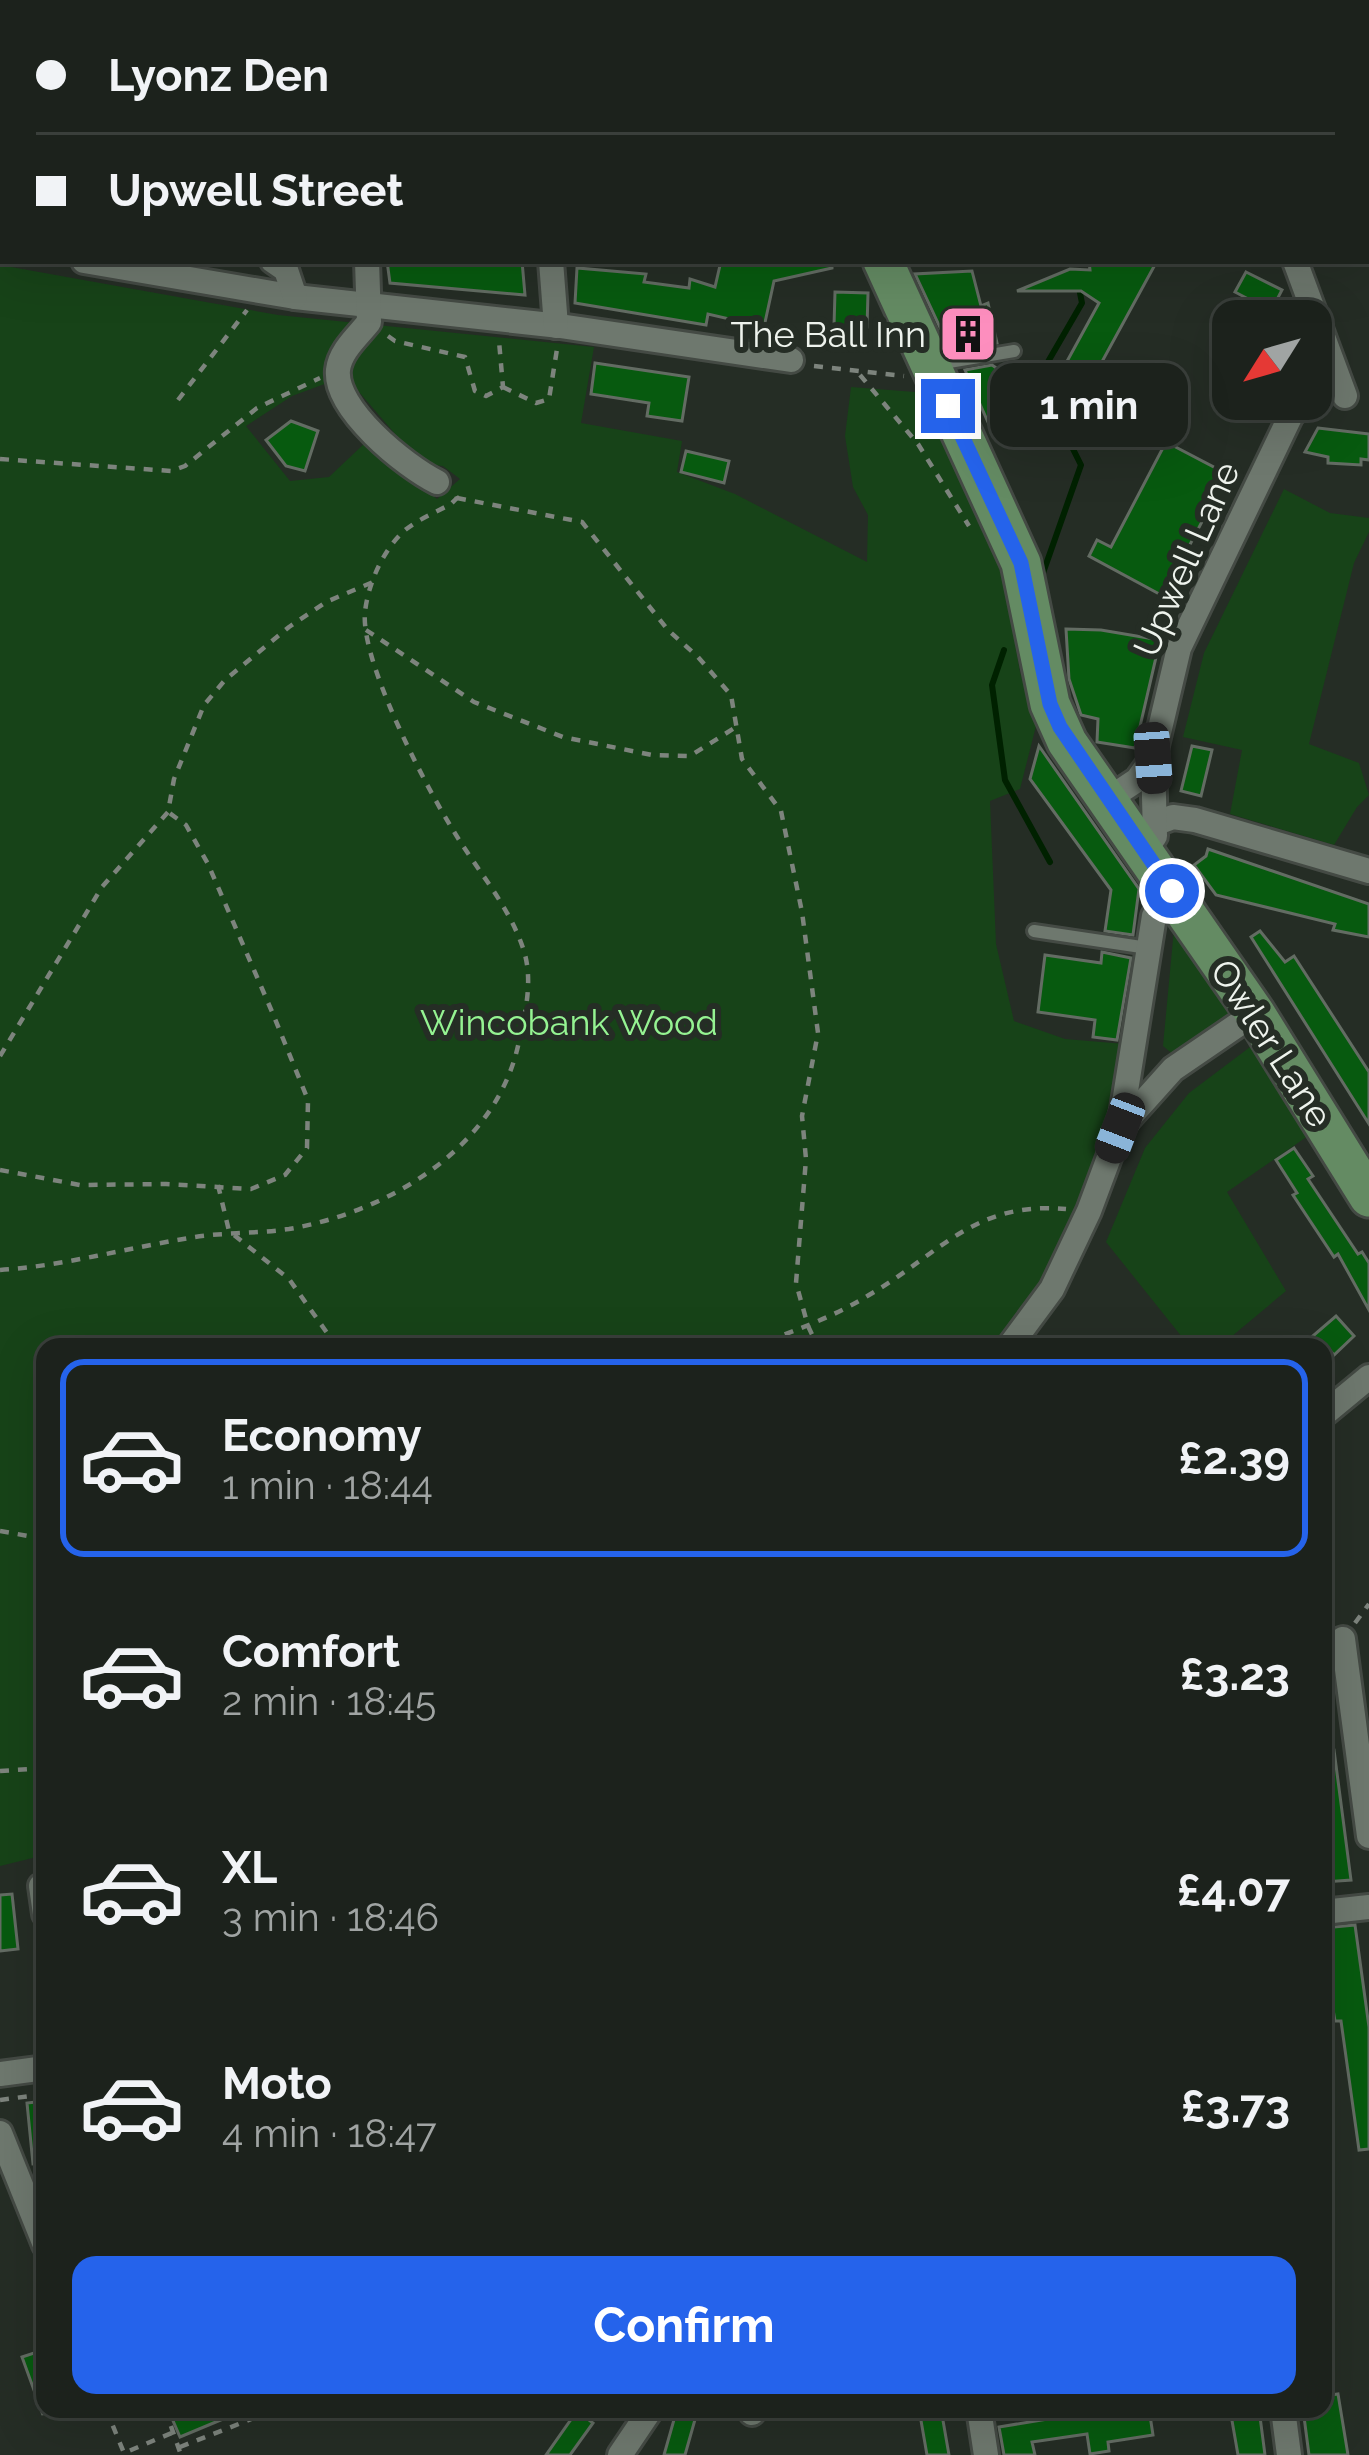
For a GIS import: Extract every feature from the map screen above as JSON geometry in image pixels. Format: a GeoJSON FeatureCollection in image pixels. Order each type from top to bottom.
{"type":"FeatureCollection","features":[{"type":"Feature","properties":{"kind":"main road","name":"Owler Lane"},"geometry":{"type":"LineString","coordinates":[[884,264],[1021,563],[1055,716],[1067,742],[1107,800],[1150,837],[1172,891],[1255,1013],[1369,1197]]}},
{"type":"Feature","properties":{"kind":"street"},"geometry":{"type":"LineString","coordinates":[[102,264],[370,314],[493,319],[791,359]]}},
{"type":"Feature","properties":{"kind":"street"},"geometry":{"type":"LineString","coordinates":[[277,264],[286,270],[295,297]]}},
{"type":"Feature","properties":{"kind":"street"},"geometry":{"type":"LineString","coordinates":[[367,264],[370,314],[342,356],[341,389],[387,449],[447,490]]}},
{"type":"Feature","properties":{"kind":"street"},"geometry":{"type":"LineString","coordinates":[[550,264],[556,326]]}},
{"type":"Feature","properties":{"kind":"street"},"geometry":{"type":"LineString","coordinates":[[1296,264],[1357,398]]}},
{"type":"Feature","properties":{"kind":"street","name":"Upwell Lane"},"geometry":{"type":"LineString","coordinates":[[1150,837],[1153,758],[1170,680],[1190,621],[1290,420]]}},
{"type":"Feature","properties":{"kind":"street"},"geometry":{"type":"LineString","coordinates":[[1107,800],[1137,780],[1153,758]]}},
{"type":"Feature","properties":{"kind":"street"},"geometry":{"type":"LineString","coordinates":[[1150,837],[1173,817],[1196,820],[1369,872]]}},
{"type":"Feature","properties":{"kind":"street"},"geometry":{"type":"LineString","coordinates":[[1016,1338],[1052,1289],[1089,1211],[1120,1128],[1146,955],[1158,906],[1172,891]]}},
{"type":"Feature","properties":{"kind":"street"},"geometry":{"type":"LineString","coordinates":[[1120,1128],[1173,1069],[1255,1013]]}},
{"type":"Feature","properties":{"kind":"street"},"geometry":{"type":"LineString","coordinates":[[1132,1057],[1149,1069],[1173,1069]]}},
{"type":"Feature","properties":{"kind":"street"},"geometry":{"type":"LineString","coordinates":[[1332,1408],[1369,1377]]}},
{"type":"Feature","properties":{"kind":"street"},"geometry":{"type":"LineString","coordinates":[[1343,1639],[1369,1836]]}},
{"type":"Feature","properties":{"kind":"street"},"geometry":{"type":"LineString","coordinates":[[1332,1911],[1369,1907]]}},
{"type":"Feature","properties":{"kind":"street"},"geometry":{"type":"LineString","coordinates":[[0,2074],[36,2069]]}},
{"type":"Feature","properties":{"kind":"street"},"geometry":{"type":"LineString","coordinates":[[0,2133],[8,2181],[36,2229]]}},
{"type":"Feature","properties":{"kind":"street"},"geometry":{"type":"LineString","coordinates":[[620,2455],[645,2418]]}},
{"type":"Feature","properties":{"kind":"street"},"geometry":{"type":"LineString","coordinates":[[980,2418],[986,2455]]}},
{"type":"Feature","properties":{"kind":"street"},"geometry":{"type":"LineString","coordinates":[[1284,2418],[1289,2455]]}},
{"type":"Feature","properties":{"kind":"lane"},"geometry":{"type":"LineString","coordinates":[[932,371],[1014,351]]}},
{"type":"Feature","properties":{"kind":"lane"},"geometry":{"type":"LineString","coordinates":[[1034,931],[1146,955]]}},
{"type":"Feature","properties":{"kind":"path"},"geometry":{"type":"LineString","coordinates":[[178,400],[247,312],[252,289]]}},
{"type":"Feature","properties":{"kind":"path"},"geometry":{"type":"LineString","coordinates":[[370,314],[395,341],[465,357],[475,391],[486,396],[502,387]]}},
{"type":"Feature","properties":{"kind":"path"},"geometry":{"type":"LineString","coordinates":[[493,319],[503,356],[502,387]]}},
{"type":"Feature","properties":{"kind":"path"},"geometry":{"type":"LineString","coordinates":[[791,359],[860,374],[932,371]]}},
{"type":"Feature","properties":{"kind":"path"},"geometry":{"type":"LineString","coordinates":[[502,387],[536,403],[549,399],[554,369]]}},
{"type":"Feature","properties":{"kind":"path"},"geometry":{"type":"LineString","coordinates":[[0,459],[171,471],[184,466],[257,408],[308,381],[338,374]]}},
{"type":"Feature","properties":{"kind":"path"},"geometry":{"type":"LineString","coordinates":[[860,374],[918,444],[978,540]]}},
{"type":"Feature","properties":{"kind":"path"},"geometry":{"type":"LineString","coordinates":[[0,1270],[229,1231],[286,1229],[388,1199],[463,1145],[514,1065],[529,1000],[524,950],[500,899],[453,830],[412,755],[365,630],[365,611],[383,556],[447,490],[582,522],[611,564],[731,695],[742,759],[781,811],[802,912],[818,1033],[802,1116],[806,1159],[796,1264],[796,1283],[814,1338]]}},
{"type":"Feature","properties":{"kind":"path"},"geometry":{"type":"LineString","coordinates":[[0,1056],[102,887],[168,812],[174,779],[198,714],[225,680],[326,602],[373,582]]}},
{"type":"Feature","properties":{"kind":"path"},"geometry":{"type":"LineString","coordinates":[[365,630],[473,702],[563,737],[652,755],[690,756],[737,727]]}},
{"type":"Feature","properties":{"kind":"path"},"geometry":{"type":"LineString","coordinates":[[0,1170],[80,1184],[251,1189],[285,1175],[307,1148],[308,1100],[208,864],[186,825],[168,812]]}},
{"type":"Feature","properties":{"kind":"path"},"geometry":{"type":"LineString","coordinates":[[218,1185],[229,1231],[289,1279],[331,1338]]}},
{"type":"Feature","properties":{"kind":"path"},"geometry":{"type":"LineString","coordinates":[[775,1338],[808,1326],[920,1264],[937,1246],[988,1215],[1043,1207],[1089,1211]]}},
{"type":"Feature","properties":{"kind":"path"},"geometry":{"type":"LineString","coordinates":[[0,1532],[36,1538]]}},
{"type":"Feature","properties":{"kind":"path"},"geometry":{"type":"LineString","coordinates":[[0,1771],[36,1769]]}},
{"type":"Feature","properties":{"kind":"path"},"geometry":{"type":"LineString","coordinates":[[0,2100],[36,2095]]}},
{"type":"Feature","properties":{"kind":"path"},"geometry":{"type":"LineString","coordinates":[[110,2418],[124,2453],[174,2432]]}},
{"type":"Feature","properties":{"kind":"path"},"geometry":{"type":"LineString","coordinates":[[169,2418],[181,2451],[254,2418]]}},
{"type":"Feature","properties":{"kind":"green space","name":"Wincobank Wood"},"geometry":{"type":"Polygon","coordinates":[[[0,265],[278,315],[594,347],[581,423],[682,441],[677,472],[735,494],[867,562],[868,515],[853,487],[845,436],[851,387],[915,392],[978,488],[1036,726],[1020,789],[990,801],[996,944],[1014,1021],[1065,1039],[1125,1044],[1114,1106],[1095,1166],[1041,1280],[997,1338],[36,1338],[36,1857],[0,1866],[0,265]],[[330,382],[292,396],[246,426],[290,481],[329,477],[366,442],[437,499],[460,479],[409,450],[359,392],[330,382]]]}},
{"type":"Feature","properties":{"kind":"green space"},"geometry":{"type":"Polygon","coordinates":[[[1284,489],[1330,513],[1369,518],[1309,744],[1359,763],[1369,795],[1334,845],[1230,814],[1242,750],[1183,737],[1204,653],[1284,489]]]}},
{"type":"Feature","properties":{"kind":"green space"},"geometry":{"type":"Polygon","coordinates":[[[1174,929],[1236,1007],[1225,1022],[1174,1055],[1163,1046],[1174,929]]]}},
{"type":"Feature","properties":{"kind":"green space"},"geometry":{"type":"Polygon","coordinates":[[[1258,1041],[1318,1129],[1227,1192],[1286,1291],[1230,1338],[1183,1338],[1106,1242],[1145,1148],[1189,1093],[1258,1041]]]}},
{"type":"Feature","properties":{"kind":"building"},"geometry":{"type":"Polygon","coordinates":[[[387,264],[522,264],[525,295],[390,283],[387,264]]]}},
{"type":"Feature","properties":{"kind":"building"},"geometry":{"type":"Polygon","coordinates":[[[720,264],[832,264],[832,268],[774,281],[764,327],[708,314],[706,325],[575,303],[577,268],[646,274],[644,282],[689,288],[690,279],[715,287],[720,264]]]}},
{"type":"Feature","properties":{"kind":"building"},"geometry":{"type":"Polygon","coordinates":[[[1089,264],[1155,264],[1092,380],[1065,365],[1099,303],[1081,291],[1017,291],[1070,269],[1090,270],[1089,264]]]}},
{"type":"Feature","properties":{"kind":"building"},"geometry":{"type":"Polygon","coordinates":[[[972,271],[981,306],[988,303],[997,343],[951,351],[915,274],[972,271]]]}},
{"type":"Feature","properties":{"kind":"building"},"geometry":{"type":"Polygon","coordinates":[[[1246,272],[1282,290],[1277,300],[1250,300],[1235,292],[1246,272]]]}},
{"type":"Feature","properties":{"kind":"building"},"geometry":{"type":"Polygon","coordinates":[[[835,292],[868,293],[867,327],[834,326],[835,292]]]}},
{"type":"Feature","properties":{"kind":"building"},"geometry":{"type":"Polygon","coordinates":[[[595,363],[689,377],[682,421],[647,416],[649,403],[591,394],[595,363]]]}},
{"type":"Feature","properties":{"kind":"building"},"geometry":{"type":"Polygon","coordinates":[[[992,365],[1032,393],[1018,429],[991,429],[965,370],[992,365]]]}},
{"type":"Feature","properties":{"kind":"building"},"geometry":{"type":"Polygon","coordinates":[[[291,421],[318,431],[305,471],[286,466],[266,440],[291,421]]]}},
{"type":"Feature","properties":{"kind":"building"},"geometry":{"type":"Polygon","coordinates":[[[1318,428],[1369,434],[1369,460],[1361,459],[1361,465],[1328,463],[1328,457],[1305,452],[1318,428]]]}},
{"type":"Feature","properties":{"kind":"building"},"geometry":{"type":"Polygon","coordinates":[[[1166,442],[1227,474],[1163,596],[1089,556],[1097,540],[1111,547],[1166,442]]]}},
{"type":"Feature","properties":{"kind":"building"},"geometry":{"type":"Polygon","coordinates":[[[686,451],[729,461],[724,483],[681,472],[686,451]]]}},
{"type":"Feature","properties":{"kind":"building"},"geometry":{"type":"Polygon","coordinates":[[[1066,629],[1160,640],[1135,748],[1097,742],[1098,719],[1081,715],[1069,679],[1066,629]]]}},
{"type":"Feature","properties":{"kind":"building"},"geometry":{"type":"Polygon","coordinates":[[[1039,746],[1139,889],[1133,935],[1105,931],[1111,890],[1030,779],[1039,746]]]}},
{"type":"Feature","properties":{"kind":"building"},"geometry":{"type":"Polygon","coordinates":[[[1192,746],[1212,750],[1201,796],[1181,791],[1192,746]]]}},
{"type":"Feature","properties":{"kind":"building"},"geometry":{"type":"Polygon","coordinates":[[[1208,849],[1369,904],[1369,937],[1216,895],[1194,865],[1208,849]]]}},
{"type":"Feature","properties":{"kind":"building"},"geometry":{"type":"Polygon","coordinates":[[[1260,931],[1285,962],[1294,956],[1369,1072],[1369,1124],[1251,937],[1260,931]]]}},
{"type":"Feature","properties":{"kind":"building"},"geometry":{"type":"Polygon","coordinates":[[[1102,952],[1131,958],[1117,1040],[1093,1037],[1095,1020],[1038,1012],[1045,955],[1101,963],[1102,952]]]}},
{"type":"Feature","properties":{"kind":"building"},"geometry":{"type":"Polygon","coordinates":[[[1294,1148],[1313,1176],[1308,1179],[1358,1254],[1362,1252],[1369,1263],[1369,1310],[1338,1254],[1334,1257],[1293,1195],[1297,1193],[1276,1160],[1294,1148]]]}},
{"type":"Feature","properties":{"kind":"building"},"geometry":{"type":"Polygon","coordinates":[[[1336,1316],[1354,1336],[1334,1355],[1332,1338],[1310,1338],[1336,1316]]]}},
{"type":"Feature","properties":{"kind":"building"},"geometry":{"type":"Polygon","coordinates":[[[1332,1750],[1351,1880],[1332,1881],[1332,1750]]]}},
{"type":"Feature","properties":{"kind":"building"},"geometry":{"type":"Polygon","coordinates":[[[12,1894],[18,1949],[0,1951],[0,1895],[12,1894]]]}},
{"type":"Feature","properties":{"kind":"building"},"geometry":{"type":"Polygon","coordinates":[[[1355,1925],[1369,2027],[1369,2149],[1359,2150],[1341,2021],[1335,2021],[1332,2003],[1332,1927],[1355,1925]]]}},
{"type":"Feature","properties":{"kind":"building"},"geometry":{"type":"Polygon","coordinates":[[[36,2102],[36,2164],[33,2164],[27,2103],[36,2102]]]}},
{"type":"Feature","properties":{"kind":"building"},"geometry":{"type":"Polygon","coordinates":[[[36,2352],[36,2396],[22,2357],[36,2352]]]}},
{"type":"Feature","properties":{"kind":"building"},"geometry":{"type":"Polygon","coordinates":[[[1338,2394],[1348,2455],[1309,2455],[1304,2418],[1332,2418],[1332,2395],[1338,2394]]]}},
{"type":"Feature","properties":{"kind":"building"},"geometry":{"type":"Polygon","coordinates":[[[172,2418],[225,2418],[180,2437],[172,2418]]]}},
{"type":"Feature","properties":{"kind":"building"},"geometry":{"type":"Polygon","coordinates":[[[572,2418],[593,2423],[570,2455],[546,2455],[572,2418]]]}},
{"type":"Feature","properties":{"kind":"building"},"geometry":{"type":"Polygon","coordinates":[[[674,2418],[695,2418],[685,2455],[664,2455],[674,2418]]]}},
{"type":"Feature","properties":{"kind":"building"},"geometry":{"type":"Polygon","coordinates":[[[921,2418],[943,2418],[949,2455],[927,2455],[921,2418]]]}},
{"type":"Feature","properties":{"kind":"building"},"geometry":{"type":"Polygon","coordinates":[[[1054,2418],[1150,2418],[1153,2435],[1108,2442],[1109,2451],[1090,2454],[1087,2434],[1032,2442],[1035,2455],[1004,2455],[999,2427],[1054,2418]]]}},
{"type":"Feature","properties":{"kind":"building"},"geometry":{"type":"Polygon","coordinates":[[[1232,2418],[1260,2418],[1265,2455],[1238,2455],[1232,2418]]]}},
{"type":"Feature","properties":{"kind":"waterway"},"geometry":{"type":"LineString","coordinates":[[1043,573],[1081,465],[1038,379],[1082,303],[1079,288]]}},
{"type":"Feature","properties":{"kind":"waterway"},"geometry":{"type":"LineString","coordinates":[[1004,650],[992,685],[1005,780],[1050,862]]}},
{"type":"Feature","properties":{"kind":"place","name":"The Ball Inn"},"geometry":{"type":"Point","coordinates":[968,334]}},
{"type":"Feature","properties":{"kind":"route"},"geometry":{"type":"LineString","coordinates":[[948,406],[1021,563],[1050,704],[1060,727],[1172,891]]}}]}
